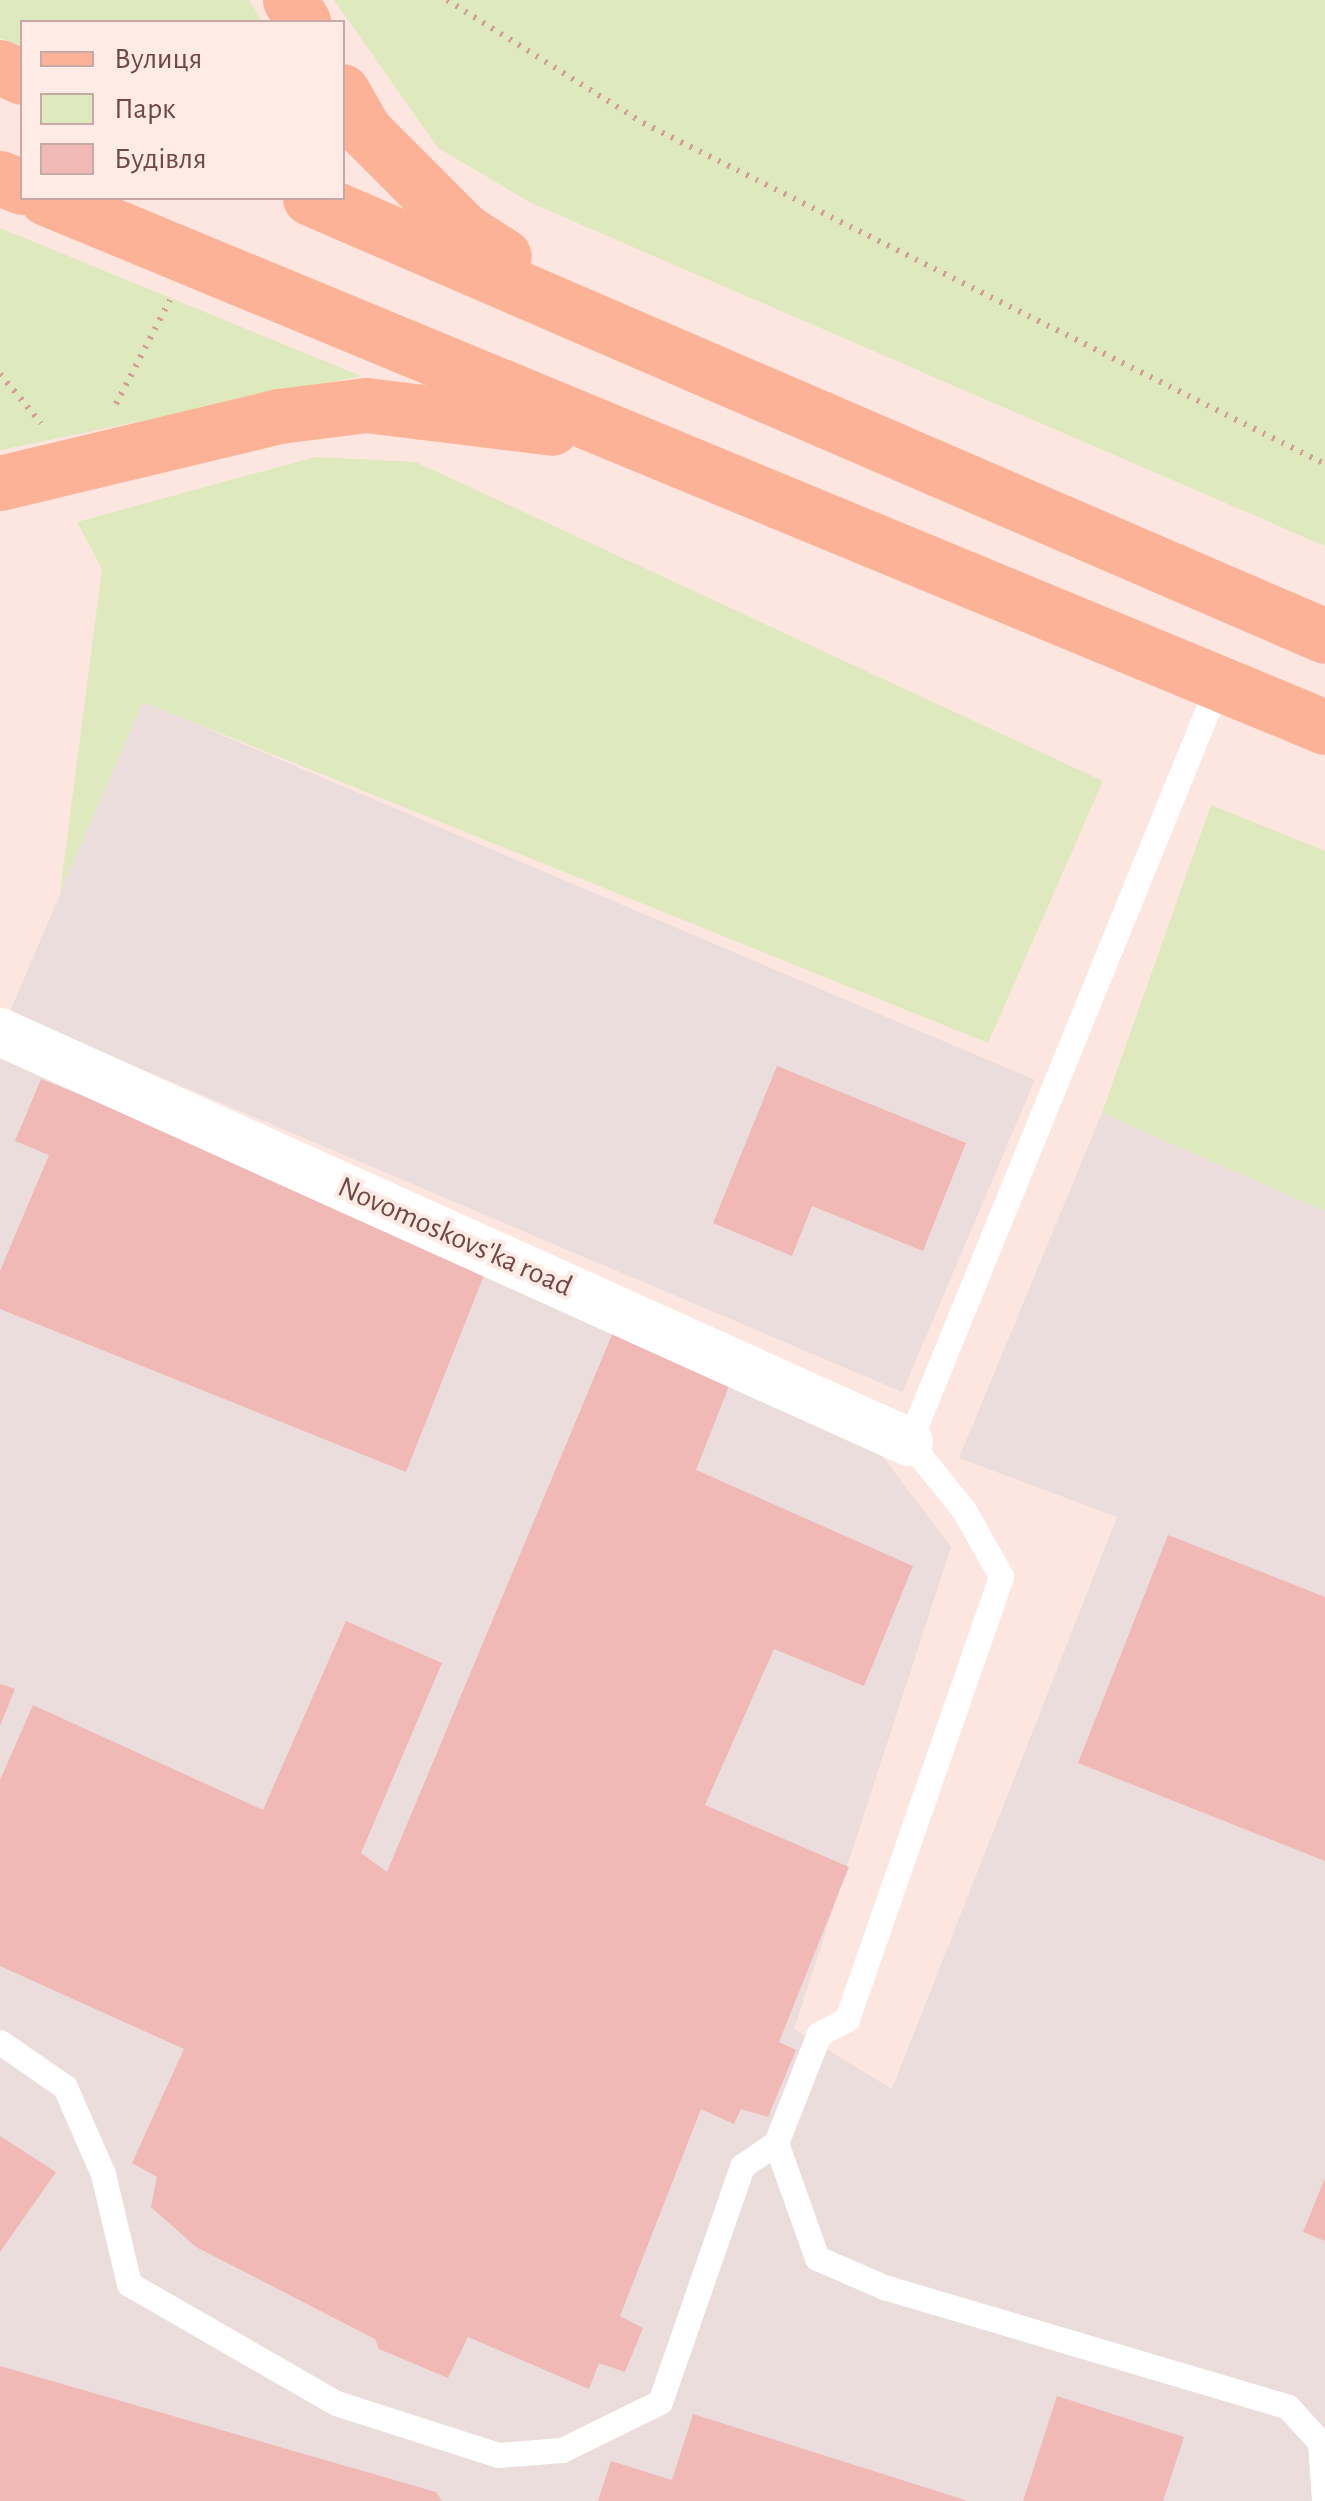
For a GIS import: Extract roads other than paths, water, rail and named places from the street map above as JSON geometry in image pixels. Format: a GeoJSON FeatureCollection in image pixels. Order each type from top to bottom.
{"type":"FeatureCollection","features":[{"type":"Feature","properties":{"kind":"main road"},"geometry":{"type":"LineString","coordinates":[[345,96],[365,131],[465,231],[608,322]]}},
{"type":"Feature","properties":{"kind":"main road"},"geometry":{"type":"LineString","coordinates":[[51,200],[1325,726]]}},
{"type":"Feature","properties":{"kind":"main road"},"geometry":{"type":"LineString","coordinates":[[315,200],[608,322],[1325,636]]}},
{"type":"Feature","properties":{"kind":"main road"},"geometry":{"type":"LineString","coordinates":[[0,484],[278,416],[366,406],[438,410],[644,442]]}},
{"type":"Feature","properties":{"kind":"street","name":"Novomoskovs'ka road"},"geometry":{"type":"LineString","coordinates":[[0,1032],[909,1442]]}},
{"type":"Feature","properties":{"kind":"lane"},"geometry":{"type":"LineString","coordinates":[[0,2042],[66,2086],[103,2174],[129,2284],[336,2403],[498,2455],[562,2450],[660,2402],[742,2166],[776,2144],[818,2034],[847,2019],[1000,1576],[964,1510],[909,1442],[1219,682]]}},
{"type":"Feature","properties":{"kind":"lane"},"geometry":{"type":"LineString","coordinates":[[776,2144],[817,2258],[884,2287],[1288,2407],[1320,2442],[1324,2501]]}}]}
